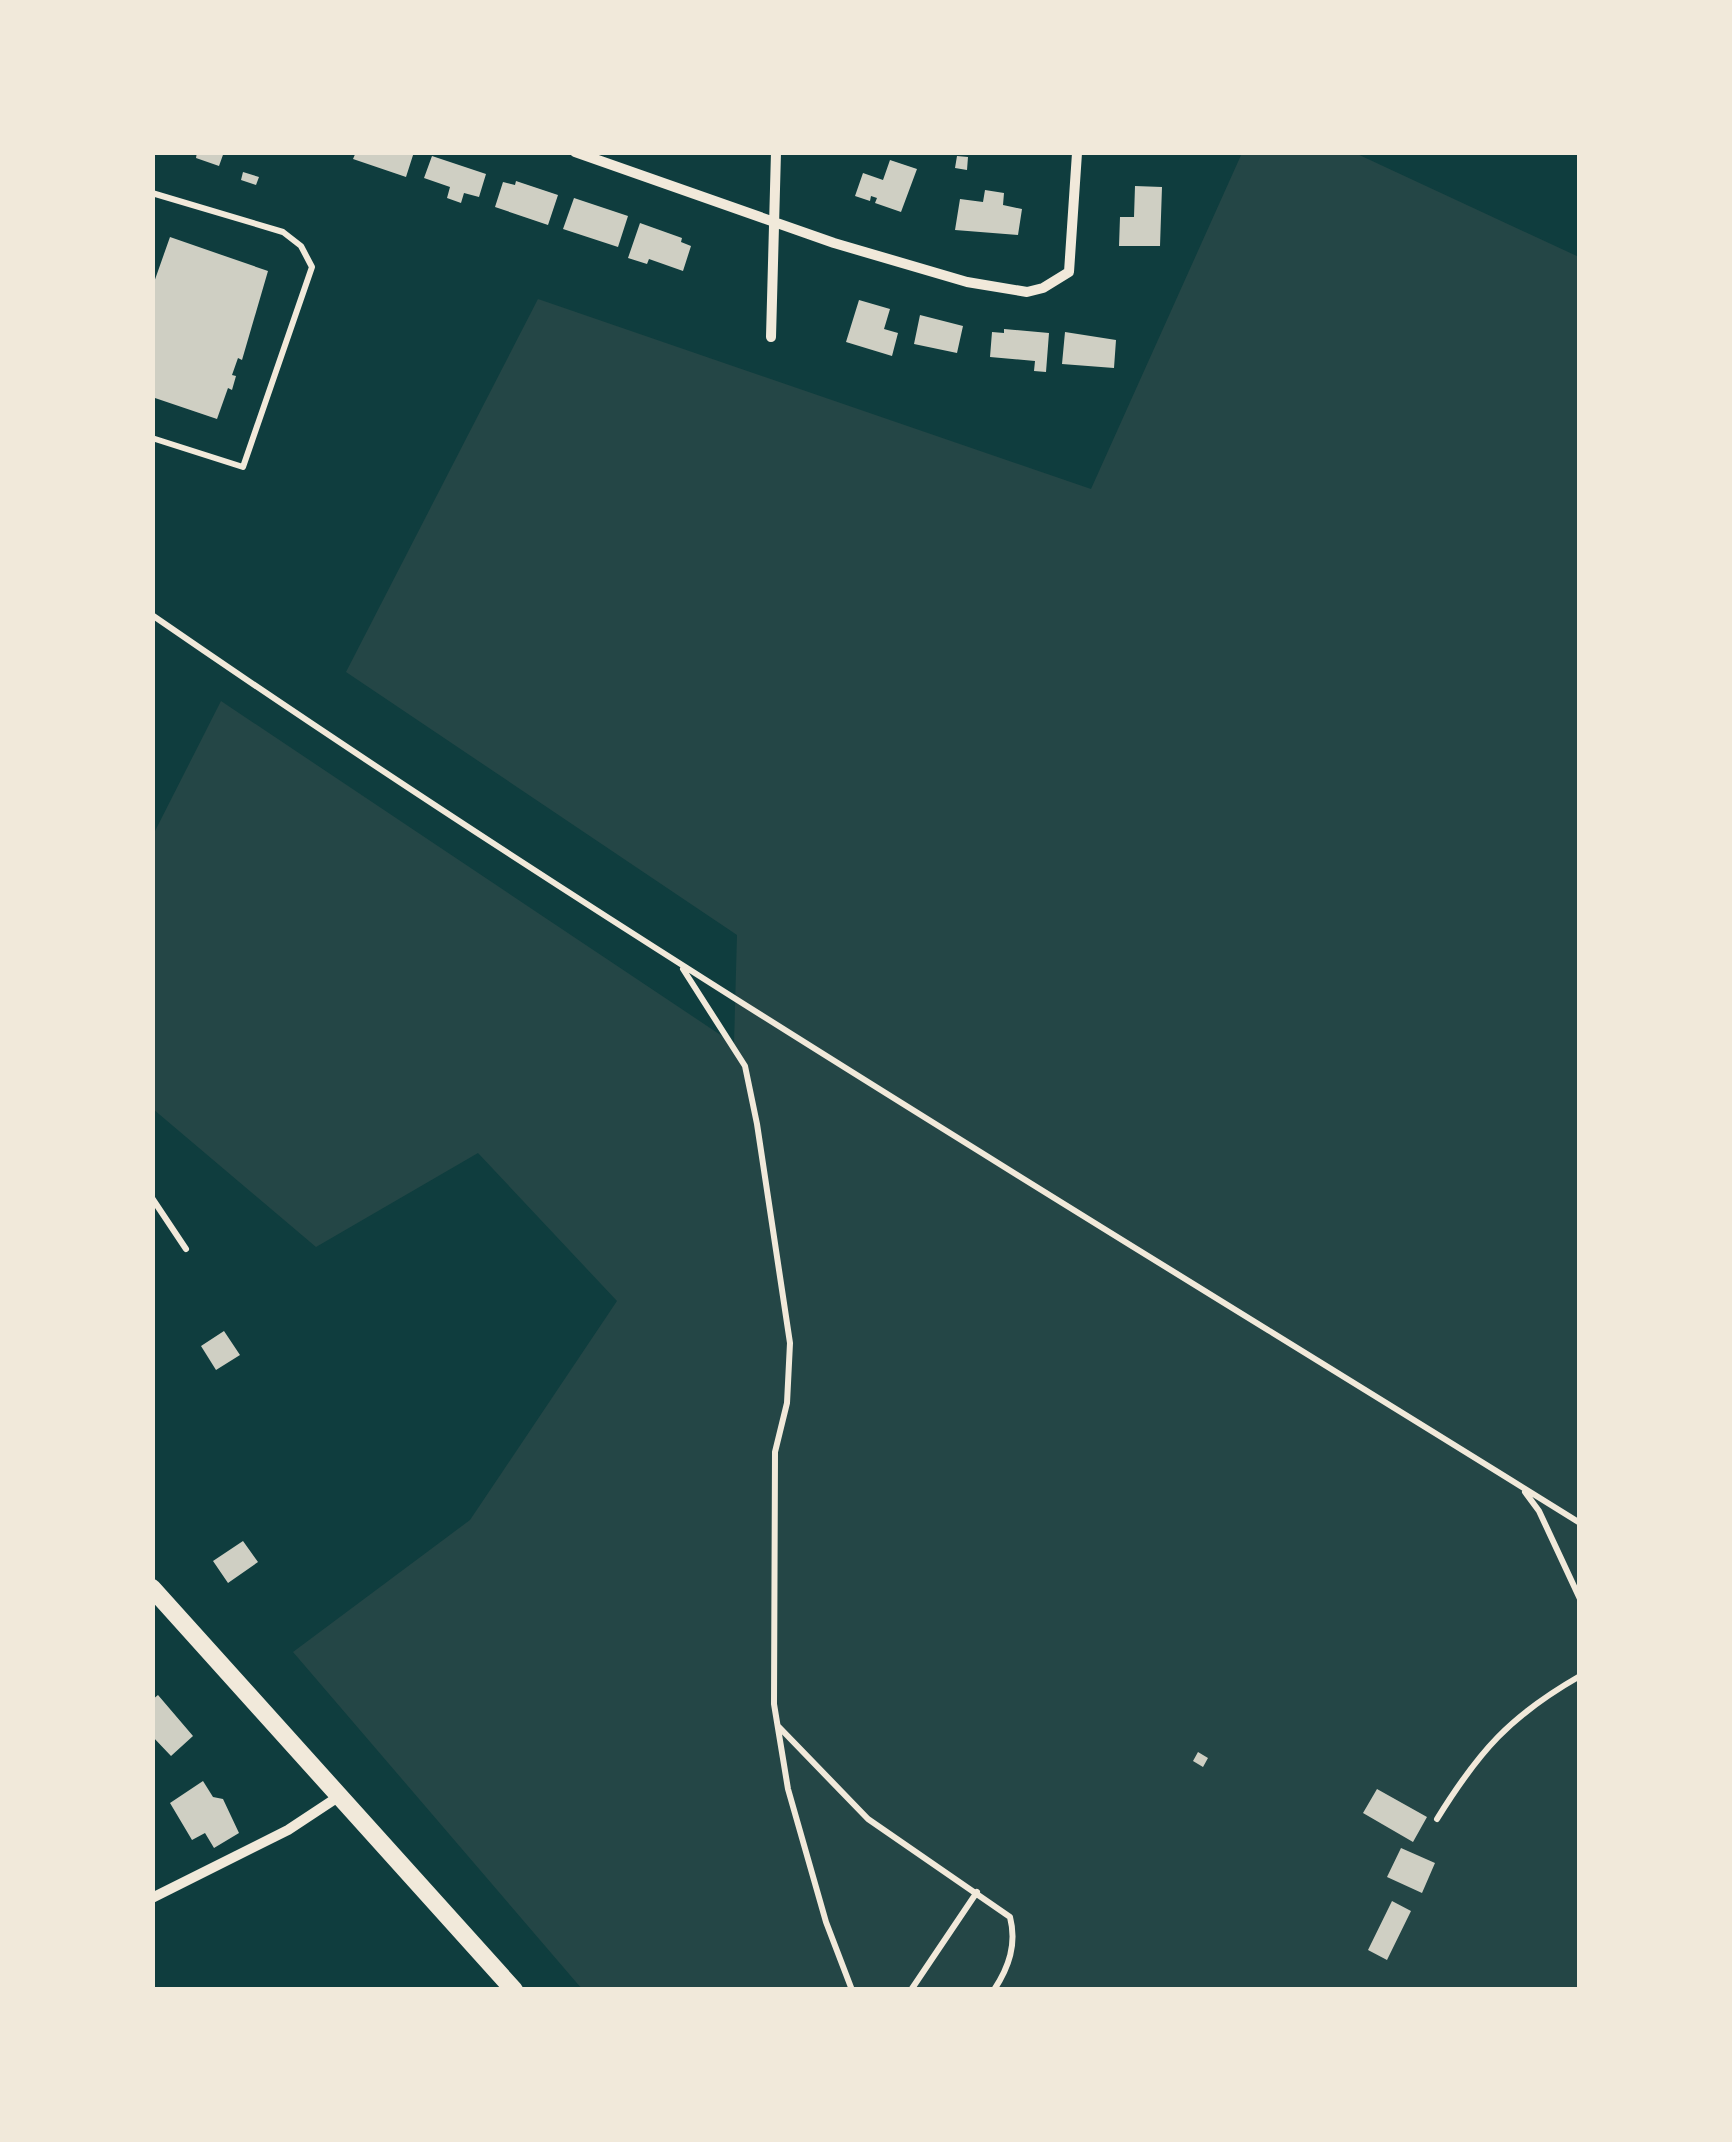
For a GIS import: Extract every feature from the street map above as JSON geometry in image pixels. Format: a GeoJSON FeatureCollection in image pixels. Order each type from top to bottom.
{"type":"FeatureCollection","features":[{"type":"Feature","properties":{"kind":"main road"},"geometry":{"type":"LineString","coordinates":[[152,1588],[514,1990]]}},
{"type":"Feature","properties":{"kind":"street"},"geometry":{"type":"LineString","coordinates":[[575,152],[900,263],[1004,290],[1036,290],[1068,272],[1077,153]]}},
{"type":"Feature","properties":{"kind":"street"},"geometry":{"type":"LineString","coordinates":[[771,338],[776,152]]}},
{"type":"Feature","properties":{"kind":"street"},"geometry":{"type":"LineString","coordinates":[[152,1898],[288,1830],[341,1794]]}},
{"type":"Feature","properties":{"kind":"lane"},"geometry":{"type":"LineString","coordinates":[[152,193],[283,232],[301,246],[312,267],[243,467],[152,438]]}},
{"type":"Feature","properties":{"kind":"lane"},"geometry":{"type":"LineString","coordinates":[[152,615],[682,968],[1580,1524]]}},
{"type":"Feature","properties":{"kind":"lane"},"geometry":{"type":"LineString","coordinates":[[682,968],[744,1066],[790,1343],[787,1404],[775,1452],[774,1704],[788,1789],[826,1922],[852,1990]]}},
{"type":"Feature","properties":{"kind":"lane"},"geometry":{"type":"LineString","coordinates":[[152,1198],[186,1249]]}},
{"type":"Feature","properties":{"kind":"lane"},"geometry":{"type":"LineString","coordinates":[[1521,1487],[1539,1512],[1580,1599]]}},
{"type":"Feature","properties":{"kind":"lane"},"geometry":{"type":"LineString","coordinates":[[1437,1819],[1476,1756],[1503,1727],[1580,1676]]}},
{"type":"Feature","properties":{"kind":"lane"},"geometry":{"type":"LineString","coordinates":[[777,1726],[868,1819],[1010,1916],[1014,1931],[1009,1967],[994,1990]]}},
{"type":"Feature","properties":{"kind":"lane"},"geometry":{"type":"LineString","coordinates":[[911,1990],[977,1892]]}},
{"type":"Feature","properties":{"kind":"shaded area"},"geometry":{"type":"Polygon","coordinates":[[[1242,153],[1355,153],[1579,257],[1579,1989],[582,1989],[293,1652],[470,1520],[617,1301],[478,1153],[316,1247],[153,1109],[152,837],[221,701],[734,1044],[737,935],[346,672],[538,299],[1091,489],[1242,153]]]}},
{"type":"Feature","properties":{"kind":"building"},"geometry":{"type":"Polygon","coordinates":[[[197,152],[224,152],[219,166],[196,158],[197,152]]]}},
{"type":"Feature","properties":{"kind":"building"},"geometry":{"type":"Polygon","coordinates":[[[356,152],[414,152],[406,177],[353,159],[356,152]]]}},
{"type":"Feature","properties":{"kind":"building"},"geometry":{"type":"Polygon","coordinates":[[[432,156],[486,174],[479,197],[464,193],[461,203],[447,198],[450,187],[424,178],[432,156]]]}},
{"type":"Feature","properties":{"kind":"building"},"geometry":{"type":"Polygon","coordinates":[[[957,156],[968,157],[967,170],[955,168],[957,156]]]}},
{"type":"Feature","properties":{"kind":"building"},"geometry":{"type":"Polygon","coordinates":[[[890,160],[917,169],[901,212],[875,203],[877,198],[871,196],[870,201],[855,196],[863,173],[883,180],[890,160]]]}},
{"type":"Feature","properties":{"kind":"building"},"geometry":{"type":"Polygon","coordinates":[[[243,172],[259,177],[256,185],[241,180],[243,172]]]}},
{"type":"Feature","properties":{"kind":"building"},"geometry":{"type":"Polygon","coordinates":[[[516,181],[558,195],[548,225],[495,207],[503,182],[515,185],[516,181]]]}},
{"type":"Feature","properties":{"kind":"building"},"geometry":{"type":"Polygon","coordinates":[[[1135,186],[1162,187],[1160,246],[1119,246],[1120,217],[1134,217],[1135,186]]]}},
{"type":"Feature","properties":{"kind":"building"},"geometry":{"type":"Polygon","coordinates":[[[985,190],[1004,193],[1003,205],[1022,209],[1018,235],[955,230],[960,199],[983,202],[985,190]]]}},
{"type":"Feature","properties":{"kind":"building"},"geometry":{"type":"Polygon","coordinates":[[[574,198],[628,216],[618,247],[563,229],[574,198]]]}},
{"type":"Feature","properties":{"kind":"building"},"geometry":{"type":"Polygon","coordinates":[[[640,223],[682,238],[681,242],[691,246],[683,271],[649,259],[647,264],[628,258],[640,223]]]}},
{"type":"Feature","properties":{"kind":"building"},"geometry":{"type":"Polygon","coordinates":[[[170,237],[268,271],[242,360],[238,358],[232,375],[236,376],[232,390],[228,388],[217,419],[152,397],[152,288],[170,237]]]}},
{"type":"Feature","properties":{"kind":"building"},"geometry":{"type":"Polygon","coordinates":[[[859,300],[890,309],[884,329],[898,333],[892,356],[846,342],[859,300]]]}},
{"type":"Feature","properties":{"kind":"building"},"geometry":{"type":"Polygon","coordinates":[[[920,315],[963,326],[957,353],[914,344],[920,315]]]}},
{"type":"Feature","properties":{"kind":"building"},"geometry":{"type":"Polygon","coordinates":[[[1004,329],[1049,333],[1046,372],[1034,371],[1035,361],[990,357],[992,332],[1004,333],[1004,329]]]}},
{"type":"Feature","properties":{"kind":"building"},"geometry":{"type":"Polygon","coordinates":[[[1065,332],[1116,340],[1114,368],[1062,364],[1065,332]]]}},
{"type":"Feature","properties":{"kind":"building"},"geometry":{"type":"Polygon","coordinates":[[[224,1331],[240,1355],[216,1370],[201,1346],[224,1331]]]}},
{"type":"Feature","properties":{"kind":"building"},"geometry":{"type":"Polygon","coordinates":[[[243,1541],[258,1562],[228,1583],[213,1561],[243,1541]]]}},
{"type":"Feature","properties":{"kind":"building"},"geometry":{"type":"Polygon","coordinates":[[[158,1695],[193,1736],[171,1756],[152,1736],[152,1700],[158,1695]]]}},
{"type":"Feature","properties":{"kind":"building"},"geometry":{"type":"Polygon","coordinates":[[[1198,1752],[1208,1758],[1203,1767],[1193,1761],[1198,1752]]]}},
{"type":"Feature","properties":{"kind":"building"},"geometry":{"type":"Polygon","coordinates":[[[203,1781],[213,1797],[223,1799],[239,1833],[214,1848],[205,1833],[192,1840],[170,1803],[203,1781]]]}},
{"type":"Feature","properties":{"kind":"building"},"geometry":{"type":"Polygon","coordinates":[[[1377,1789],[1427,1817],[1413,1842],[1363,1813],[1377,1789]]]}},
{"type":"Feature","properties":{"kind":"building"},"geometry":{"type":"Polygon","coordinates":[[[1401,1848],[1435,1863],[1422,1893],[1387,1877],[1401,1848]]]}},
{"type":"Feature","properties":{"kind":"building"},"geometry":{"type":"Polygon","coordinates":[[[1392,1901],[1411,1911],[1387,1960],[1368,1950],[1392,1901]]]}}]}
